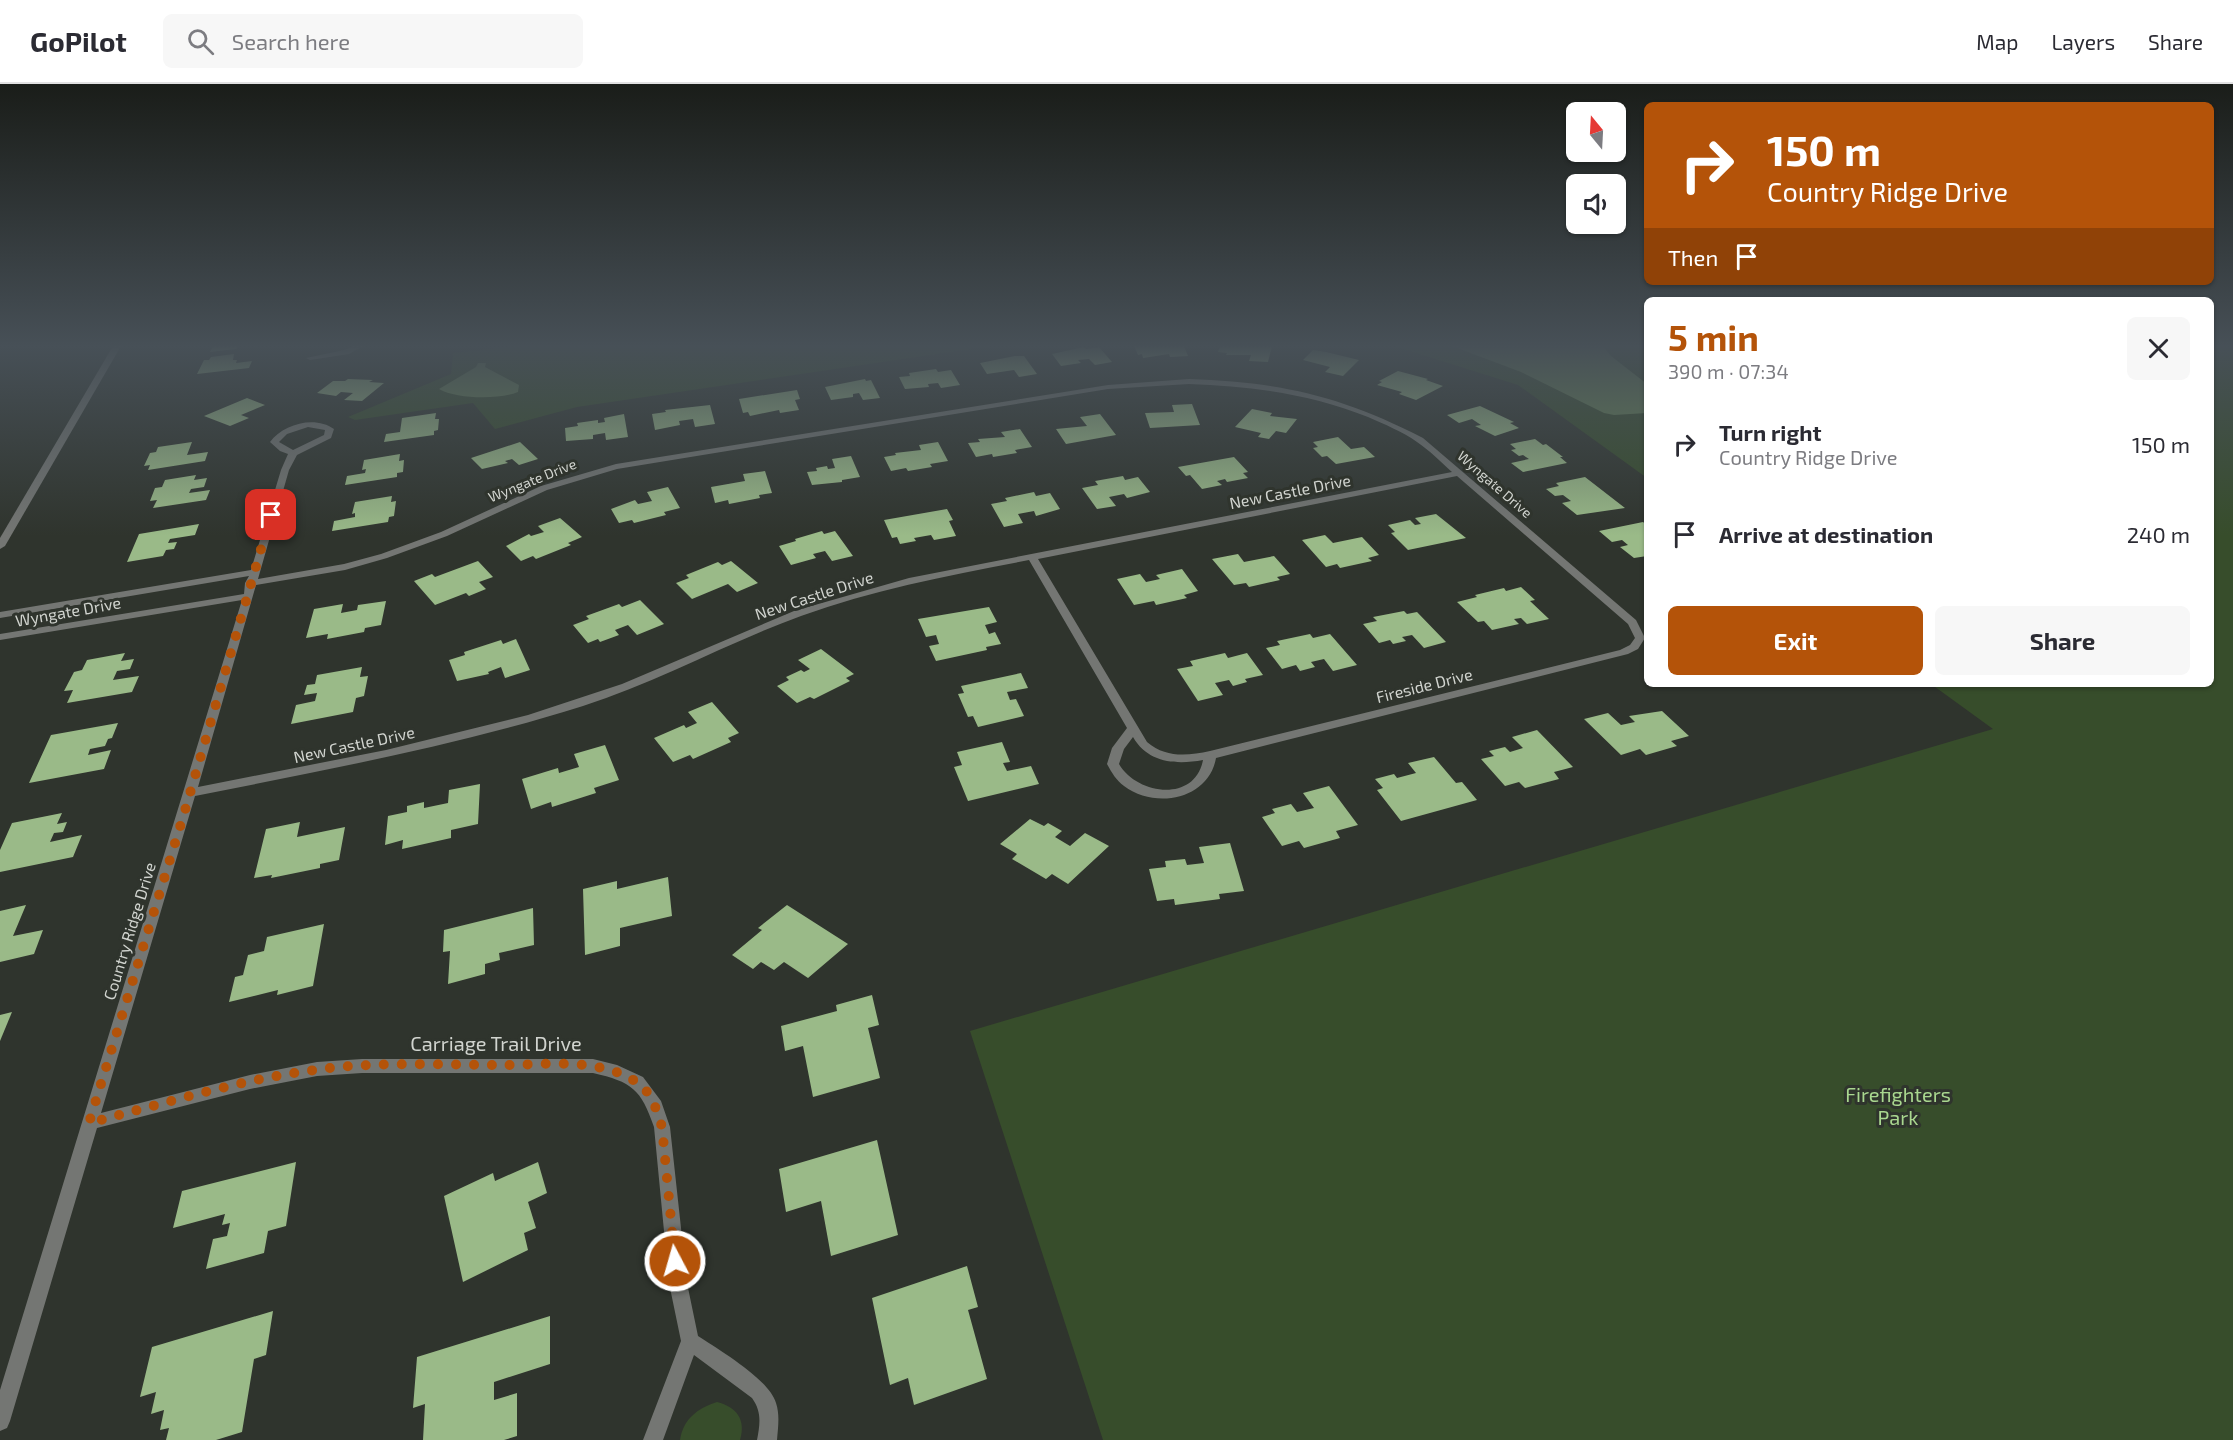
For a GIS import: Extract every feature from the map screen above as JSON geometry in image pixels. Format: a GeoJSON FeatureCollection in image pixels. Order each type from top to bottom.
{"type":"FeatureCollection","features":[{"type":"Feature","properties":{"kind":"street"},"geometry":{"type":"LineString","coordinates":[[0,546],[80,409]]}},
{"type":"Feature","properties":{"kind":"street","name":"Wyngate Drive"},"geometry":{"type":"LineString","coordinates":[[0,638],[250,584],[345,567],[384,556],[444,534],[544,488],[616,467],[971,409]]}},
{"type":"Feature","properties":{"kind":"street","name":"Wyngate Drive"},"geometry":{"type":"LineString","coordinates":[[1357,409],[1398,427],[1420,440],[1632,622],[1637,627],[1640,638]]}},
{"type":"Feature","properties":{"kind":"street"},"geometry":{"type":"LineString","coordinates":[[320,425],[330,429],[328,436],[322,440],[293,453],[277,445],[274,442],[275,439],[286,431],[302,426],[320,425]]}},
{"type":"Feature","properties":{"kind":"street","name":"Country Ridge Drive"},"geometry":{"type":"LineString","coordinates":[[0,1420],[190,793],[250,584],[285,470],[293,453]]}},
{"type":"Feature","properties":{"kind":"street","name":"New Castle Drive"},"geometry":{"type":"LineString","coordinates":[[190,793],[493,729],[581,703],[647,679],[763,627],[844,597],[913,580],[1460,473]]}},
{"type":"Feature","properties":{"kind":"street","name":"Fireside Drive"},"geometry":{"type":"LineString","coordinates":[[1032,557],[1146,748],[1158,755],[1185,759],[1210,755],[1624,652],[1634,647],[1640,638]]}},
{"type":"Feature","properties":{"kind":"street","name":"Wyngate Drive"},"geometry":{"type":"LineString","coordinates":[[0,615],[250,584]]}},
{"type":"Feature","properties":{"kind":"street"},"geometry":{"type":"LineString","coordinates":[[1133,729],[1118,748],[1113,764],[1122,779],[1141,790],[1165,794],[1188,787],[1205,774],[1210,755]]}},
{"type":"Feature","properties":{"kind":"street","name":"Carriage Trail Drive"},"geometry":{"type":"LineString","coordinates":[[89,1123],[250,1082],[317,1070],[362,1066],[571,1065],[593,1066],[617,1072],[638,1082],[653,1101],[662,1127],[678,1283],[690,1341]]}},
{"type":"Feature","properties":{"kind":"street"},"geometry":{"type":"LineString","coordinates":[[653,1440],[690,1341],[723,1367],[759,1390],[767,1403],[770,1419],[767,1440]]}},
{"type":"Feature","properties":{"kind":"green space"},"geometry":{"type":"Polygon","coordinates":[[[366,409],[429,409],[355,420],[348,417],[366,409]]]}},
{"type":"Feature","properties":{"kind":"green space"},"geometry":{"type":"Polygon","coordinates":[[[478,409],[569,409],[495,429],[478,409]]]}},
{"type":"Feature","properties":{"kind":"green space"},"geometry":{"type":"Polygon","coordinates":[[[1552,409],[1644,409],[1644,476],[1552,409]]]}},
{"type":"Feature","properties":{"kind":"green space","name":"Firefighters Park"},"geometry":{"type":"Polygon","coordinates":[[[2214,409],[2233,409],[2233,1440],[1103,1440],[970,1031],[1993,729],[1935,687],[2214,687],[2214,409]]]}},
{"type":"Feature","properties":{"kind":"green space"},"geometry":{"type":"Polygon","coordinates":[[[717,1402],[730,1407],[738,1415],[742,1426],[740,1440],[680,1440],[684,1426],[692,1415],[717,1402]]]}},
{"type":"Feature","properties":{"kind":"shaded area"},"geometry":{"type":"Polygon","coordinates":[[[1596,409],[1644,409],[1644,413],[1614,415],[1596,409]]]}},
{"type":"Feature","properties":{"kind":"building"},"geometry":{"type":"Polygon","coordinates":[[[220,409],[255,409],[241,415],[249,418],[230,426],[204,416],[220,409]]]}},
{"type":"Feature","properties":{"kind":"building"},"geometry":{"type":"Polygon","coordinates":[[[711,409],[715,424],[695,427],[693,419],[679,421],[680,425],[655,430],[652,414],[666,412],[665,410],[711,409]]]}},
{"type":"Feature","properties":{"kind":"building"},"geometry":{"type":"Polygon","coordinates":[[[742,409],[799,410],[780,413],[779,410],[750,416],[748,412],[743,413],[742,409]]]}},
{"type":"Feature","properties":{"kind":"building"},"geometry":{"type":"Polygon","coordinates":[[[1173,409],[1194,409],[1200,425],[1150,428],[1145,413],[1174,412],[1173,409]]]}},
{"type":"Feature","properties":{"kind":"building"},"geometry":{"type":"Polygon","coordinates":[[[1252,409],[1272,413],[1270,416],[1297,419],[1286,433],[1276,431],[1269,439],[1258,437],[1261,433],[1235,427],[1252,409]]]}},
{"type":"Feature","properties":{"kind":"building"},"geometry":{"type":"Polygon","coordinates":[[[1468,409],[1487,409],[1514,422],[1510,423],[1519,428],[1495,436],[1475,426],[1481,425],[1472,419],[1459,423],[1447,415],[1468,409]]]}},
{"type":"Feature","properties":{"kind":"building"},"geometry":{"type":"Polygon","coordinates":[[[436,413],[435,419],[439,419],[438,430],[434,431],[434,435],[384,442],[386,434],[400,432],[402,418],[436,413]]]}},
{"type":"Feature","properties":{"kind":"building"},"geometry":{"type":"Polygon","coordinates":[[[624,414],[628,437],[606,440],[605,433],[593,435],[593,439],[566,441],[565,428],[578,426],[577,423],[598,420],[598,423],[605,422],[604,418],[624,414]]]}},
{"type":"Feature","properties":{"kind":"building"},"geometry":{"type":"Polygon","coordinates":[[[1100,414],[1116,435],[1066,444],[1056,429],[1087,426],[1080,417],[1100,414]]]}},
{"type":"Feature","properties":{"kind":"building"},"geometry":{"type":"Polygon","coordinates":[[[1020,429],[1032,447],[1015,450],[1017,453],[976,457],[968,443],[980,442],[978,439],[1005,437],[1001,432],[1020,429]]]}},
{"type":"Feature","properties":{"kind":"building"},"geometry":{"type":"Polygon","coordinates":[[[1338,437],[1351,449],[1364,447],[1375,457],[1336,464],[1327,456],[1322,457],[1313,448],[1318,447],[1313,442],[1338,437]]]}},
{"type":"Feature","properties":{"kind":"building"},"geometry":{"type":"Polygon","coordinates":[[[1535,439],[1543,445],[1546,444],[1567,463],[1523,472],[1511,463],[1529,459],[1511,450],[1516,449],[1510,444],[1535,439]]]}},
{"type":"Feature","properties":{"kind":"building"},"geometry":{"type":"Polygon","coordinates":[[[192,442],[187,455],[208,452],[205,461],[148,470],[150,465],[144,466],[150,453],[156,452],[158,447],[192,442]]]}},
{"type":"Feature","properties":{"kind":"building"},"geometry":{"type":"Polygon","coordinates":[[[520,442],[538,459],[519,465],[512,459],[505,461],[508,463],[482,469],[471,458],[520,442]]]}},
{"type":"Feature","properties":{"kind":"building"},"geometry":{"type":"Polygon","coordinates":[[[938,442],[948,461],[930,464],[932,467],[891,471],[884,457],[896,455],[895,453],[921,450],[919,445],[938,442]]]}},
{"type":"Feature","properties":{"kind":"building"},"geometry":{"type":"Polygon","coordinates":[[[400,454],[399,461],[404,460],[403,472],[397,473],[397,477],[345,485],[347,476],[365,473],[366,469],[362,470],[364,460],[400,454]]]}},
{"type":"Feature","properties":{"kind":"building"},"geometry":{"type":"Polygon","coordinates":[[[851,456],[860,477],[842,480],[842,482],[812,485],[807,472],[817,471],[816,468],[827,466],[828,469],[835,468],[832,459],[851,456]]]}},
{"type":"Feature","properties":{"kind":"building"},"geometry":{"type":"Polygon","coordinates":[[[1234,457],[1248,472],[1243,473],[1248,478],[1227,482],[1225,479],[1217,481],[1222,485],[1202,489],[1190,475],[1186,476],[1178,467],[1234,457]]]}},
{"type":"Feature","properties":{"kind":"building"},"geometry":{"type":"Polygon","coordinates":[[[765,471],[772,493],[759,495],[760,498],[729,504],[728,500],[715,503],[711,487],[745,481],[743,474],[765,471]]]}},
{"type":"Feature","properties":{"kind":"building"},"geometry":{"type":"Polygon","coordinates":[[[196,475],[194,480],[207,478],[204,487],[191,489],[189,493],[210,490],[206,500],[153,508],[157,500],[150,501],[155,488],[162,487],[165,480],[196,475]]]}},
{"type":"Feature","properties":{"kind":"building"},"geometry":{"type":"Polygon","coordinates":[[[1123,476],[1125,480],[1138,477],[1150,492],[1127,498],[1124,494],[1109,497],[1116,506],[1097,509],[1082,488],[1098,485],[1095,481],[1123,476]]]}},
{"type":"Feature","properties":{"kind":"building"},"geometry":{"type":"Polygon","coordinates":[[[1585,477],[1625,508],[1577,515],[1562,503],[1571,501],[1563,495],[1555,496],[1546,489],[1559,486],[1556,483],[1585,477]]]}},
{"type":"Feature","properties":{"kind":"building"},"geometry":{"type":"Polygon","coordinates":[[[668,487],[680,508],[664,512],[666,515],[634,523],[632,520],[619,523],[611,509],[635,500],[638,504],[652,501],[647,492],[668,487]]]}},
{"type":"Feature","properties":{"kind":"building"},"geometry":{"type":"Polygon","coordinates":[[[1034,492],[1036,496],[1050,493],[1060,509],[1036,516],[1034,511],[1018,514],[1023,523],[1004,527],[991,504],[1007,501],[1005,498],[1034,492]]]}},
{"type":"Feature","properties":{"kind":"building"},"geometry":{"type":"Polygon","coordinates":[[[392,496],[391,502],[396,501],[394,516],[389,517],[388,522],[332,531],[334,521],[355,517],[355,513],[352,514],[355,502],[392,496]]]}},
{"type":"Feature","properties":{"kind":"building"},"geometry":{"type":"Polygon","coordinates":[[[947,509],[953,520],[949,521],[956,536],[934,540],[931,535],[914,538],[916,541],[900,544],[897,537],[892,538],[884,520],[947,509]]]}},
{"type":"Feature","properties":{"kind":"building"},"geometry":{"type":"Polygon","coordinates":[[[1436,514],[1466,538],[1408,550],[1391,533],[1395,532],[1388,525],[1410,520],[1415,525],[1421,524],[1415,518],[1436,514]]]}},
{"type":"Feature","properties":{"kind":"building"},"geometry":{"type":"Polygon","coordinates":[[[560,518],[582,537],[568,543],[571,545],[536,559],[533,556],[521,561],[506,546],[529,534],[531,536],[544,532],[538,526],[560,518]]]}},
{"type":"Feature","properties":{"kind":"building"},"geometry":{"type":"Polygon","coordinates":[[[1643,522],[1644,556],[1634,558],[1620,547],[1628,545],[1622,540],[1612,542],[1599,531],[1643,522]]]}},
{"type":"Feature","properties":{"kind":"building"},"geometry":{"type":"Polygon","coordinates":[[[199,524],[195,535],[170,539],[168,543],[177,542],[174,549],[166,550],[163,556],[127,562],[139,534],[199,524]]]}},
{"type":"Feature","properties":{"kind":"building"},"geometry":{"type":"Polygon","coordinates":[[[822,531],[824,534],[835,531],[853,556],[832,561],[825,551],[813,554],[816,558],[791,565],[779,546],[822,531]]]}},
{"type":"Feature","properties":{"kind":"building"},"geometry":{"type":"Polygon","coordinates":[[[1325,535],[1333,543],[1362,537],[1379,555],[1368,558],[1372,561],[1340,568],[1337,564],[1326,567],[1302,540],[1325,535]]]}},
{"type":"Feature","properties":{"kind":"building"},"geometry":{"type":"Polygon","coordinates":[[[1238,554],[1244,562],[1274,556],[1290,574],[1277,577],[1280,580],[1249,587],[1246,583],[1234,585],[1212,559],[1238,554]]]}},
{"type":"Feature","properties":{"kind":"building"},"geometry":{"type":"Polygon","coordinates":[[[478,561],[493,577],[479,582],[486,589],[469,596],[466,593],[435,605],[414,581],[432,574],[435,577],[478,561]]]}},
{"type":"Feature","properties":{"kind":"building"},"geometry":{"type":"Polygon","coordinates":[[[731,561],[758,583],[737,592],[728,584],[692,599],[676,583],[689,578],[686,575],[718,562],[722,565],[731,561]]]}},
{"type":"Feature","properties":{"kind":"building"},"geometry":{"type":"Polygon","coordinates":[[[1182,569],[1198,591],[1184,595],[1187,598],[1156,605],[1154,601],[1134,605],[1117,579],[1140,574],[1146,582],[1160,579],[1156,575],[1182,569]]]}},
{"type":"Feature","properties":{"kind":"building"},"geometry":{"type":"Polygon","coordinates":[[[1521,587],[1535,600],[1530,601],[1549,619],[1527,624],[1521,618],[1514,619],[1519,624],[1492,630],[1484,621],[1478,622],[1457,602],[1504,588],[1506,591],[1521,587]]]}},
{"type":"Feature","properties":{"kind":"building"},"geometry":{"type":"Polygon","coordinates":[[[640,600],[664,624],[637,635],[628,625],[615,630],[619,635],[600,642],[598,639],[588,643],[573,625],[589,619],[586,616],[619,604],[622,607],[640,600]]]}},
{"type":"Feature","properties":{"kind":"building"},"geometry":{"type":"Polygon","coordinates":[[[386,601],[381,625],[365,628],[364,632],[327,639],[328,634],[306,638],[314,609],[343,604],[341,613],[357,610],[358,605],[386,601]]]}},
{"type":"Feature","properties":{"kind":"building"},"geometry":{"type":"Polygon","coordinates":[[[989,607],[997,622],[985,625],[989,634],[995,632],[1001,644],[986,647],[987,650],[936,661],[929,646],[939,644],[936,635],[926,637],[918,619],[989,607]]]}},
{"type":"Feature","properties":{"kind":"building"},"geometry":{"type":"Polygon","coordinates":[[[1404,611],[1407,614],[1417,612],[1446,642],[1424,648],[1412,635],[1402,637],[1406,641],[1393,644],[1390,640],[1379,643],[1363,624],[1377,621],[1373,617],[1404,611]]]}},
{"type":"Feature","properties":{"kind":"building"},"geometry":{"type":"Polygon","coordinates":[[[1310,634],[1313,638],[1330,634],[1357,665],[1333,671],[1324,659],[1311,662],[1315,667],[1300,671],[1296,665],[1282,669],[1266,648],[1280,645],[1277,641],[1310,634]]]}},
{"type":"Feature","properties":{"kind":"building"},"geometry":{"type":"Polygon","coordinates":[[[516,639],[530,670],[505,678],[501,667],[488,672],[489,674],[457,681],[449,660],[465,655],[464,652],[501,640],[503,644],[516,639]]]}},
{"type":"Feature","properties":{"kind":"building"},"geometry":{"type":"Polygon","coordinates":[[[821,649],[854,674],[846,678],[850,681],[814,699],[810,697],[797,703],[777,686],[789,680],[786,677],[801,670],[804,672],[810,669],[798,660],[821,649]]]}},
{"type":"Feature","properties":{"kind":"building"},"geometry":{"type":"Polygon","coordinates":[[[125,653],[121,661],[134,659],[130,669],[117,671],[113,680],[139,676],[132,692],[67,703],[73,690],[64,691],[74,672],[82,670],[87,660],[125,653]]]}},
{"type":"Feature","properties":{"kind":"building"},"geometry":{"type":"Polygon","coordinates":[[[1225,653],[1228,658],[1247,653],[1263,675],[1245,679],[1247,682],[1233,686],[1229,680],[1215,683],[1223,695],[1198,701],[1177,669],[1193,666],[1190,661],[1225,653]]]}},
{"type":"Feature","properties":{"kind":"building"},"geometry":{"type":"Polygon","coordinates":[[[362,667],[360,677],[368,676],[364,696],[356,698],[353,712],[291,724],[296,705],[315,701],[317,693],[304,695],[307,685],[315,684],[317,675],[362,667]]]}},
{"type":"Feature","properties":{"kind":"building"},"geometry":{"type":"Polygon","coordinates":[[[1021,673],[1028,688],[1007,692],[1010,700],[1016,699],[1024,716],[978,727],[973,716],[968,717],[958,694],[964,693],[961,686],[1021,673]]]}},
{"type":"Feature","properties":{"kind":"building"},"geometry":{"type":"Polygon","coordinates":[[[712,702],[739,733],[728,738],[731,742],[693,759],[690,755],[673,762],[654,738],[684,725],[686,728],[697,723],[688,712],[712,702]]]}},
{"type":"Feature","properties":{"kind":"building"},"geometry":{"type":"Polygon","coordinates":[[[1662,711],[1689,736],[1671,741],[1677,746],[1646,755],[1640,749],[1621,755],[1584,719],[1608,713],[1621,725],[1635,722],[1629,716],[1662,711]]]}},
{"type":"Feature","properties":{"kind":"building"},"geometry":{"type":"Polygon","coordinates":[[[118,723],[112,738],[108,739],[105,746],[90,749],[88,755],[111,750],[104,769],[29,783],[51,735],[118,723]]]}},
{"type":"Feature","properties":{"kind":"building"},"geometry":{"type":"Polygon","coordinates":[[[1537,730],[1573,767],[1554,772],[1559,779],[1525,788],[1519,782],[1505,786],[1481,759],[1494,756],[1489,751],[1505,747],[1510,752],[1523,748],[1512,737],[1537,730]]]}},
{"type":"Feature","properties":{"kind":"building"},"geometry":{"type":"Polygon","coordinates":[[[1002,742],[1010,762],[1003,763],[1007,771],[1031,766],[1039,784],[968,801],[954,767],[962,765],[957,752],[1002,742]]]}},
{"type":"Feature","properties":{"kind":"building"},"geometry":{"type":"Polygon","coordinates":[[[605,745],[619,780],[594,788],[596,793],[552,807],[551,802],[531,809],[522,779],[558,768],[559,773],[579,767],[574,754],[605,745]]]}},
{"type":"Feature","properties":{"kind":"building"},"geometry":{"type":"Polygon","coordinates":[[[1434,757],[1456,783],[1462,782],[1477,800],[1401,821],[1377,790],[1383,788],[1375,779],[1394,774],[1397,778],[1416,773],[1408,763],[1434,757]]]}},
{"type":"Feature","properties":{"kind":"building"},"geometry":{"type":"Polygon","coordinates":[[[480,784],[478,824],[451,830],[451,838],[402,849],[403,840],[385,845],[388,816],[407,812],[407,806],[424,802],[424,808],[448,803],[449,790],[480,784]]]}},
{"type":"Feature","properties":{"kind":"building"},"geometry":{"type":"Polygon","coordinates":[[[1329,786],[1358,825],[1336,831],[1340,838],[1304,848],[1299,841],[1282,846],[1262,817],[1275,813],[1272,809],[1291,804],[1297,812],[1314,808],[1303,793],[1329,786]]]}},
{"type":"Feature","properties":{"kind":"building"},"geometry":{"type":"Polygon","coordinates":[[[62,813],[57,824],[67,822],[63,832],[54,833],[50,842],[82,835],[73,857],[0,872],[0,850],[12,823],[62,813]]]}},
{"type":"Feature","properties":{"kind":"building"},"geometry":{"type":"Polygon","coordinates":[[[1030,819],[1044,826],[1048,823],[1062,831],[1055,837],[1070,846],[1085,833],[1109,846],[1068,884],[1052,874],[1046,879],[1012,859],[1017,854],[1000,844],[1030,819]]]}},
{"type":"Feature","properties":{"kind":"building"},"geometry":{"type":"Polygon","coordinates":[[[300,822],[297,837],[345,827],[339,860],[320,864],[320,868],[271,878],[272,875],[254,878],[266,829],[300,822]]]}},
{"type":"Feature","properties":{"kind":"building"},"geometry":{"type":"Polygon","coordinates":[[[1230,843],[1244,891],[1219,894],[1220,899],[1175,905],[1174,899],[1157,901],[1149,869],[1166,867],[1165,861],[1185,859],[1187,865],[1204,863],[1199,847],[1230,843]]]}},
{"type":"Feature","properties":{"kind":"building"},"geometry":{"type":"Polygon","coordinates":[[[668,877],[672,916],[620,928],[620,946],[585,955],[583,889],[617,881],[617,889],[668,877]]]}},
{"type":"Feature","properties":{"kind":"building"},"geometry":{"type":"Polygon","coordinates":[[[26,905],[13,936],[43,930],[34,954],[0,962],[0,911],[26,905]]]}},
{"type":"Feature","properties":{"kind":"building"},"geometry":{"type":"Polygon","coordinates":[[[787,905],[848,944],[808,978],[784,962],[774,970],[761,962],[753,969],[732,955],[762,930],[758,928],[787,905]]]}},
{"type":"Feature","properties":{"kind":"building"},"geometry":{"type":"Polygon","coordinates":[[[533,908],[534,945],[499,953],[500,960],[485,964],[485,974],[448,984],[450,951],[443,952],[444,930],[533,908]]]}},
{"type":"Feature","properties":{"kind":"building"},"geometry":{"type":"Polygon","coordinates":[[[324,924],[313,986],[277,995],[278,990],[229,1002],[235,977],[243,975],[248,955],[264,951],[267,937],[324,924]]]}},
{"type":"Feature","properties":{"kind":"building"},"geometry":{"type":"Polygon","coordinates":[[[872,995],[879,1025],[868,1028],[880,1078],[813,1097],[803,1046],[785,1051],[781,1026],[837,1011],[836,1005],[872,995]]]}},
{"type":"Feature","properties":{"kind":"building"},"geometry":{"type":"Polygon","coordinates":[[[12,1012],[0,1041],[0,1015],[12,1012]]]}},
{"type":"Feature","properties":{"kind":"building"},"geometry":{"type":"Polygon","coordinates":[[[877,1140],[898,1235],[831,1256],[821,1201],[786,1212],[779,1169],[877,1140]]]}},
{"type":"Feature","properties":{"kind":"building"},"geometry":{"type":"Polygon","coordinates":[[[296,1162],[286,1226],[268,1231],[264,1253],[206,1269],[213,1239],[227,1236],[230,1223],[222,1225],[225,1214],[173,1228],[182,1191],[296,1162]]]}},
{"type":"Feature","properties":{"kind":"building"},"geometry":{"type":"Polygon","coordinates":[[[538,1162],[547,1193],[528,1202],[536,1228],[524,1233],[528,1250],[463,1282],[444,1196],[493,1173],[495,1181],[538,1162]]]}},
{"type":"Feature","properties":{"kind":"building"},"geometry":{"type":"Polygon","coordinates":[[[967,1266],[978,1307],[968,1310],[987,1379],[914,1405],[908,1378],[890,1385],[872,1298],[967,1266]]]}},
{"type":"Feature","properties":{"kind":"building"},"geometry":{"type":"Polygon","coordinates":[[[273,1311],[266,1355],[254,1359],[242,1432],[216,1440],[166,1440],[169,1428],[160,1430],[164,1410],[151,1414],[156,1392],[140,1397],[152,1347],[273,1311]]]}},
{"type":"Feature","properties":{"kind":"building"},"geometry":{"type":"Polygon","coordinates":[[[550,1316],[550,1364],[494,1382],[494,1400],[517,1393],[517,1436],[504,1440],[423,1440],[425,1404],[413,1408],[417,1357],[550,1316]]]}},
{"type":"Feature","properties":{"kind":"route"},"geometry":{"type":"LineString","coordinates":[[271,515],[141,958],[89,1123],[250,1082],[317,1070],[362,1066],[593,1066],[617,1072],[638,1082],[653,1101],[662,1127],[675,1261]]}}]}
